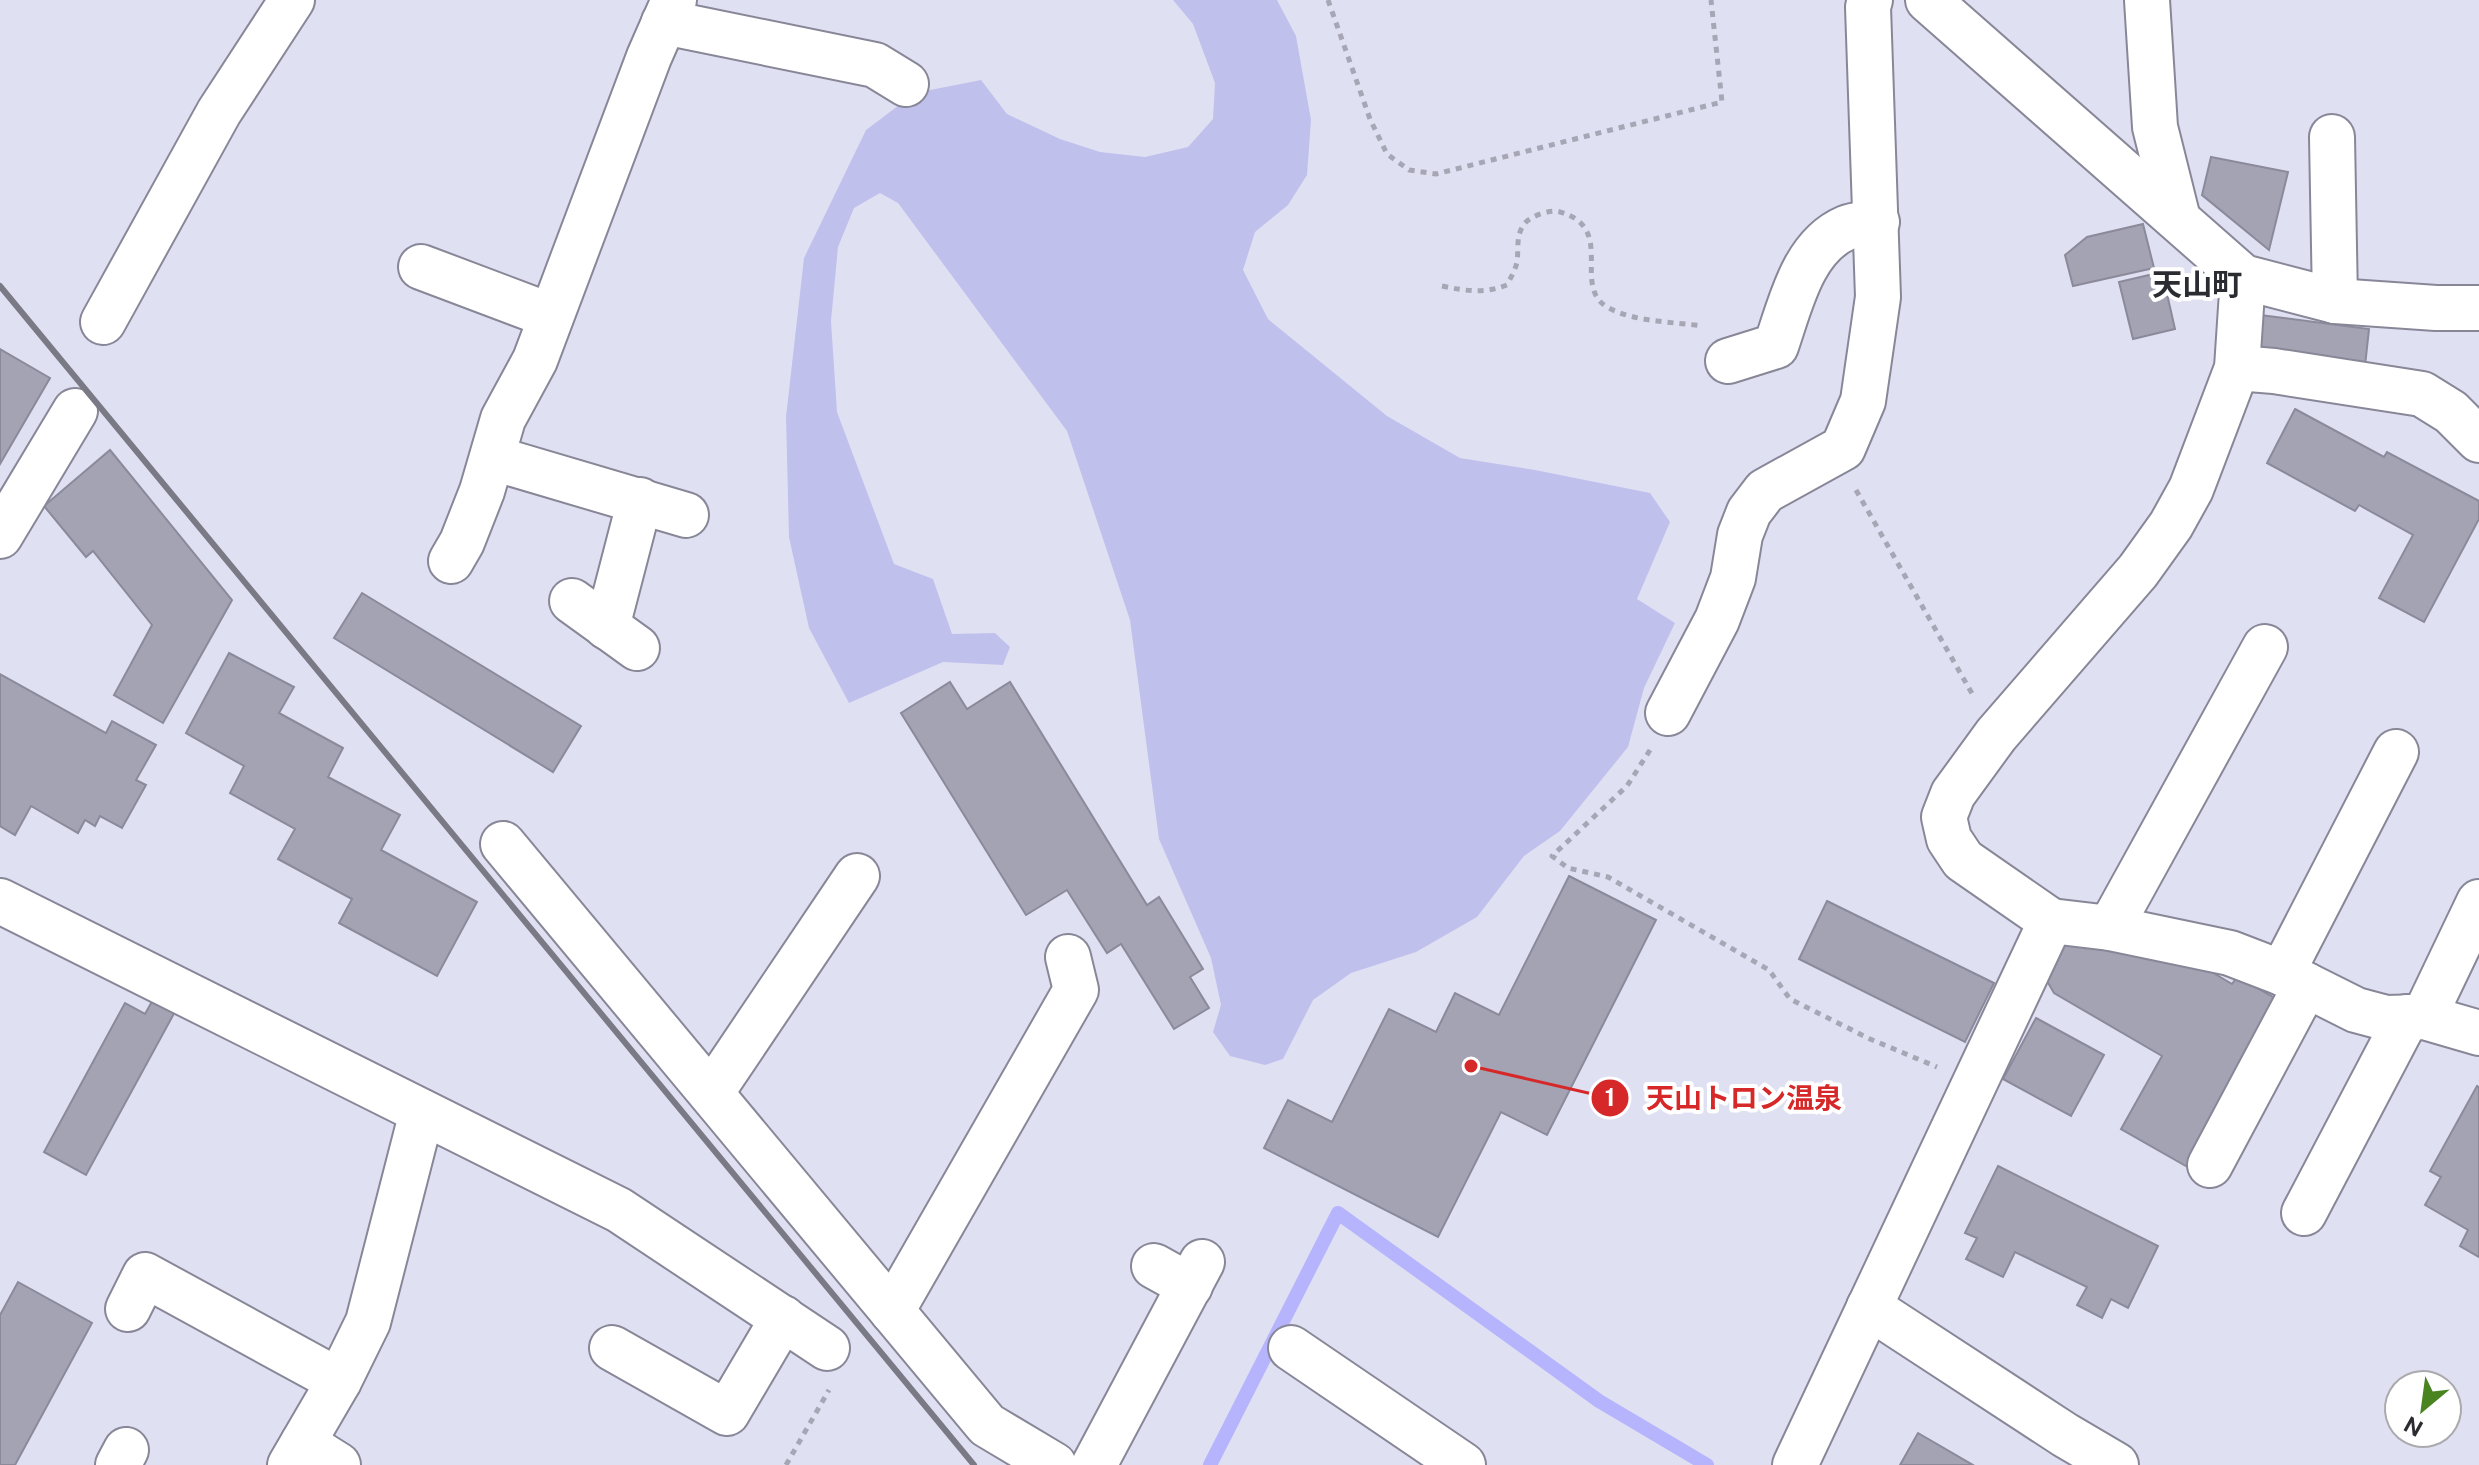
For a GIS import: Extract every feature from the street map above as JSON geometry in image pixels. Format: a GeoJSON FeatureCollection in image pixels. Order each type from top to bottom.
{"type":"FeatureCollection","features":[{"type":"Feature","properties":{"kind":"street"},"geometry":{"type":"LineString","coordinates":[[103,322],[219,112],[292,0]]}},
{"type":"Feature","properties":{"kind":"street"},"geometry":{"type":"LineString","coordinates":[[1668,713],[1717,620],[1733,578],[1740,535],[1749,512],[1765,491],[1843,448],[1863,401],[1878,297],[1870,0]]}},
{"type":"Feature","properties":{"kind":"street"},"geometry":{"type":"LineString","coordinates":[[1928,0],[2243,277],[2335,301],[2479,308]]}},
{"type":"Feature","properties":{"kind":"street"},"geometry":{"type":"LineString","coordinates":[[2147,0],[2155,127],[2178,219]]}},
{"type":"Feature","properties":{"kind":"street"},"geometry":{"type":"LineString","coordinates":[[451,561],[462,542],[493,458],[503,419],[535,360],[669,11],[875,65],[906,84]]}},
{"type":"Feature","properties":{"kind":"street"},"geometry":{"type":"LineString","coordinates":[[2332,137],[2335,301]]}},
{"type":"Feature","properties":{"kind":"street"},"geometry":{"type":"LineString","coordinates":[[1717,343],[1776,346],[1792,297],[1826,240],[1847,228],[1877,222]]}},
{"type":"Feature","properties":{"kind":"street"},"geometry":{"type":"LineString","coordinates":[[421,267],[551,316]]}},
{"type":"Feature","properties":{"kind":"street"},"geometry":{"type":"LineString","coordinates":[[2243,277],[2237,368],[2191,489],[2171,525],[2138,571],[1996,735],[1953,794],[1944,817],[1949,839],[1963,860],[2051,921],[2110,928],[2230,953],[2294,979],[2356,1010],[2386,1018],[2415,1017],[2479,1033]]}},
{"type":"Feature","properties":{"kind":"street"},"geometry":{"type":"LineString","coordinates":[[2237,368],[2422,394],[2451,412],[2479,440]]}},
{"type":"Feature","properties":{"kind":"street"},"geometry":{"type":"LineString","coordinates":[[0,536],[75,411]]}},
{"type":"Feature","properties":{"kind":"street"},"geometry":{"type":"LineString","coordinates":[[493,458],[686,515]]}},
{"type":"Feature","properties":{"kind":"street"},"geometry":{"type":"LineString","coordinates":[[572,601],[622,638],[640,500]]}},
{"type":"Feature","properties":{"kind":"street"},"geometry":{"type":"LineString","coordinates":[[2110,928],[2265,647]]}},
{"type":"Feature","properties":{"kind":"street"},"geometry":{"type":"LineString","coordinates":[[2210,1165],[2396,752]]}},
{"type":"Feature","properties":{"kind":"street"},"geometry":{"type":"LineString","coordinates":[[503,844],[987,1425],[1054,1465]]}},
{"type":"Feature","properties":{"kind":"street"},"geometry":{"type":"LineString","coordinates":[[711,1093],[857,876]]}},
{"type":"Feature","properties":{"kind":"street"},"geometry":{"type":"LineString","coordinates":[[0,901],[619,1210],[827,1348]]}},
{"type":"Feature","properties":{"kind":"street"},"geometry":{"type":"LineString","coordinates":[[2304,1213],[2479,902]]}},
{"type":"Feature","properties":{"kind":"street"},"geometry":{"type":"LineString","coordinates":[[1795,1465],[2051,921]]}},
{"type":"Feature","properties":{"kind":"street"},"geometry":{"type":"LineString","coordinates":[[892,1311],[1076,990],[1068,957]]}},
{"type":"Feature","properties":{"kind":"street"},"geometry":{"type":"LineString","coordinates":[[310,1458],[339,1381],[368,1322],[422,1112]]}},
{"type":"Feature","properties":{"kind":"street"},"geometry":{"type":"LineString","coordinates":[[1094,1465],[1182,1271]]}},
{"type":"Feature","properties":{"kind":"street"},"geometry":{"type":"LineString","coordinates":[[128,1309],[145,1275],[339,1381]]}},
{"type":"Feature","properties":{"kind":"street"},"geometry":{"type":"LineString","coordinates":[[1869,1307],[2116,1465]]}},
{"type":"Feature","properties":{"kind":"street"},"geometry":{"type":"LineString","coordinates":[[612,1348],[727,1413],[783,1318]]}},
{"type":"Feature","properties":{"kind":"street"},"geometry":{"type":"LineString","coordinates":[[1291,1348],[1463,1465]]}},
{"type":"Feature","properties":{"kind":"path"},"geometry":{"type":"LineString","coordinates":[[1328,0],[1370,119],[1387,154],[1409,170],[1436,174],[1722,102],[1711,0]]}},
{"type":"Feature","properties":{"kind":"path"},"geometry":{"type":"LineString","coordinates":[[1442,286],[1473,292],[1492,291],[1507,285],[1514,271],[1518,235],[1528,220],[1554,210],[1576,217],[1589,231],[1595,292],[1605,306],[1717,343]]}},
{"type":"Feature","properties":{"kind":"path"},"geometry":{"type":"LineString","coordinates":[[1843,448],[1858,498],[1996,735]]}},
{"type":"Feature","properties":{"kind":"path"},"geometry":{"type":"LineString","coordinates":[[1668,713],[1645,762],[1627,786],[1552,856],[1568,868],[1608,877],[1769,970],[1790,999],[1870,1039],[1975,1082]]}},
{"type":"Feature","properties":{"kind":"path"},"geometry":{"type":"LineString","coordinates":[[786,1465],[836,1377],[827,1348]]}},
{"type":"Feature","properties":{"kind":"shaded area"},"geometry":{"type":"Polygon","coordinates":[[[1173,0],[1277,0],[1296,36],[1311,120],[1307,175],[1288,205],[1255,232],[1243,270],[1268,319],[1387,416],[1460,458],[1650,493],[1670,522],[1637,599],[1675,623],[1644,688],[1628,747],[1560,831],[1524,856],[1477,917],[1416,952],[1351,973],[1313,1000],[1283,1059],[1265,1065],[1230,1056],[1213,1032],[1221,1005],[1211,958],[1159,839],[1130,620],[1067,431],[898,203],[880,193],[854,208],[838,247],[831,321],[837,412],[894,564],[933,579],[952,634],[995,633],[1010,647],[1003,665],[943,662],[849,703],[809,628],[789,537],[786,417],[804,258],[866,130],[915,93],[981,80],[1007,114],[1060,139],[1100,152],[1145,157],[1188,147],[1213,119],[1215,83],[1193,24],[1173,0]]]}},
{"type":"Feature","properties":{"kind":"building"},"geometry":{"type":"Polygon","coordinates":[[[2211,157],[2288,172],[2269,250],[2202,195],[2211,157]]]}},
{"type":"Feature","properties":{"kind":"building"},"geometry":{"type":"Polygon","coordinates":[[[2143,224],[2154,268],[2073,286],[2065,255],[2087,237],[2143,224]]]}},
{"type":"Feature","properties":{"kind":"building"},"geometry":{"type":"Polygon","coordinates":[[[2162,272],[2175,329],[2133,339],[2119,282],[2162,272]]]}},
{"type":"Feature","properties":{"kind":"building"},"geometry":{"type":"Polygon","coordinates":[[[2260,315],[2369,329],[2365,366],[2256,353],[2260,315]]]}},
{"type":"Feature","properties":{"kind":"building"},"geometry":{"type":"Polygon","coordinates":[[[0,349],[50,378],[0,464],[0,349]]]}},
{"type":"Feature","properties":{"kind":"building"},"geometry":{"type":"Polygon","coordinates":[[[2295,409],[2384,457],[2387,452],[2479,501],[2479,519],[2424,622],[2379,598],[2413,535],[2359,505],[2355,511],[2267,463],[2295,409]]]}},
{"type":"Feature","properties":{"kind":"building"},"geometry":{"type":"Polygon","coordinates":[[[110,450],[232,600],[163,723],[114,695],[152,625],[93,551],[86,557],[44,506],[110,450]]]}},
{"type":"Feature","properties":{"kind":"building"},"geometry":{"type":"Polygon","coordinates":[[[362,593],[581,726],[553,772],[334,638],[362,593]]]}},
{"type":"Feature","properties":{"kind":"building"},"geometry":{"type":"Polygon","coordinates":[[[229,653],[294,687],[279,713],[343,748],[328,777],[400,815],[381,850],[477,902],[437,976],[339,923],[352,899],[278,859],[295,829],[230,793],[244,766],[186,733],[229,653]]]}},
{"type":"Feature","properties":{"kind":"building"},"geometry":{"type":"Polygon","coordinates":[[[0,674],[106,733],[112,721],[156,745],[136,780],[146,785],[122,828],[100,816],[95,826],[85,820],[78,833],[31,806],[15,835],[0,826],[0,674]]]}},
{"type":"Feature","properties":{"kind":"building"},"geometry":{"type":"Polygon","coordinates":[[[950,682],[967,709],[1010,682],[1147,905],[1159,897],[1203,969],[1190,977],[1209,1008],[1174,1029],[1121,944],[1107,953],[1067,890],[1026,915],[901,713],[950,682]]]}},
{"type":"Feature","properties":{"kind":"building"},"geometry":{"type":"Polygon","coordinates":[[[1569,876],[1656,920],[1547,1135],[1501,1112],[1438,1237],[1264,1148],[1288,1100],[1332,1122],[1389,1009],[1436,1032],[1455,993],[1499,1015],[1569,876]]]}},
{"type":"Feature","properties":{"kind":"building"},"geometry":{"type":"Polygon","coordinates":[[[1827,901],[1994,983],[1965,1042],[1799,959],[1827,901]]]}},
{"type":"Feature","properties":{"kind":"building"},"geometry":{"type":"Polygon","coordinates":[[[2073,942],[2193,961],[2232,984],[2237,977],[2282,1002],[2191,1169],[2121,1129],[2162,1056],[2054,993],[2045,969],[2059,947],[2073,942]]]}},
{"type":"Feature","properties":{"kind":"building"},"geometry":{"type":"Polygon","coordinates":[[[155,996],[177,1008],[86,1175],[44,1152],[125,1003],[145,1014],[155,996]]]}},
{"type":"Feature","properties":{"kind":"building"},"geometry":{"type":"Polygon","coordinates":[[[2036,1018],[2104,1055],[2071,1116],[2003,1079],[2036,1018]]]}},
{"type":"Feature","properties":{"kind":"building"},"geometry":{"type":"Polygon","coordinates":[[[2477,1086],[2479,1257],[2460,1246],[2468,1230],[2425,1205],[2441,1177],[2430,1171],[2477,1086]]]}},
{"type":"Feature","properties":{"kind":"building"},"geometry":{"type":"Polygon","coordinates":[[[1998,1166],[2158,1246],[2128,1308],[2111,1299],[2102,1318],[2077,1305],[2087,1287],[2015,1252],[2003,1277],[1966,1259],[1977,1238],[1965,1233],[1998,1166]]]}},
{"type":"Feature","properties":{"kind":"building"},"geometry":{"type":"Polygon","coordinates":[[[18,1282],[92,1323],[15,1465],[0,1465],[0,1315],[18,1282]]]}},
{"type":"Feature","properties":{"kind":"building"},"geometry":{"type":"Polygon","coordinates":[[[1918,1433],[1973,1465],[1900,1465],[1918,1433]]]}},
{"type":"Feature","properties":{"kind":"waterway"},"geometry":{"type":"LineString","coordinates":[[1210,1465],[1338,1213],[1599,1401],[1707,1465]]}},
{"type":"Feature","properties":{"kind":"railway"},"geometry":{"type":"LineString","coordinates":[[0,286],[974,1465]]}},
{"type":"Feature","properties":{"kind":"place","name":"天山トロン温泉"},"geometry":{"type":"Point","coordinates":[1471,1066]}},
{"type":"Feature","properties":{"kind":"district","name":"天山町"},"geometry":{"type":"Point","coordinates":[2197,284]}}]}
